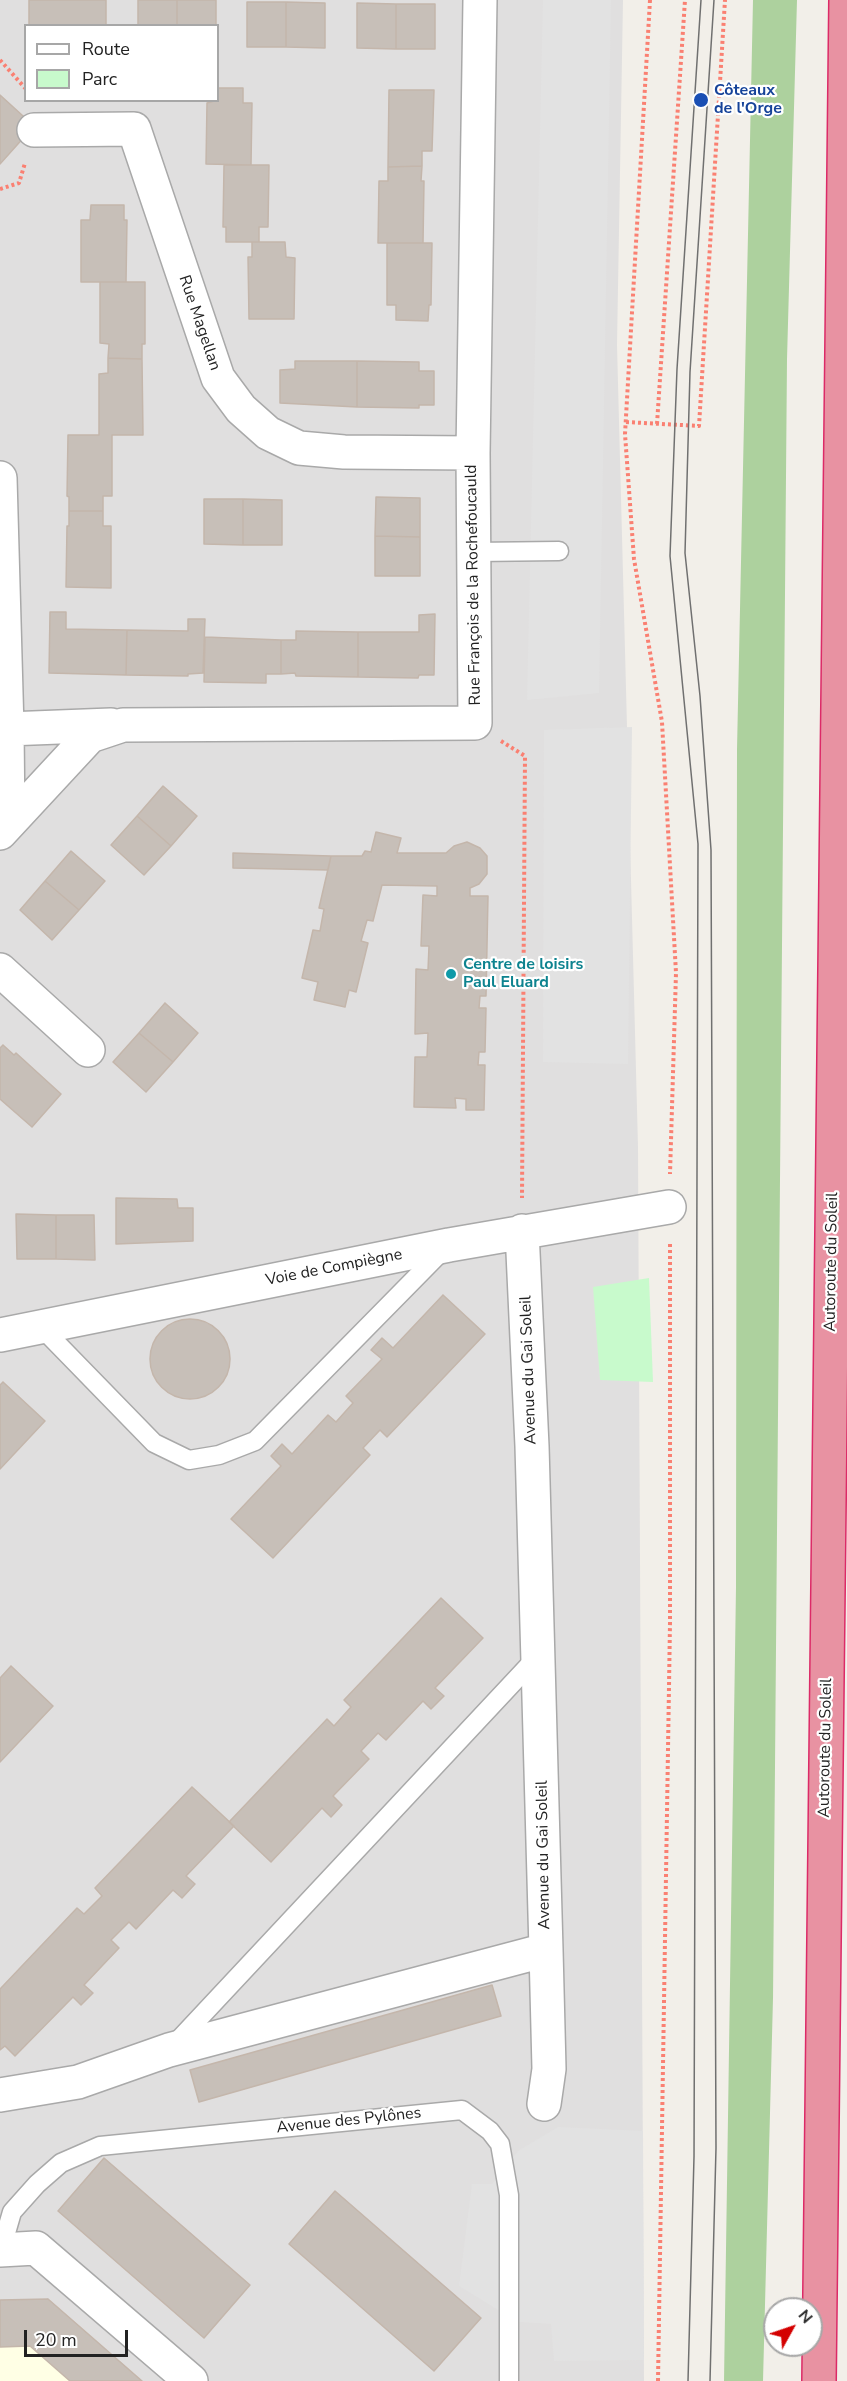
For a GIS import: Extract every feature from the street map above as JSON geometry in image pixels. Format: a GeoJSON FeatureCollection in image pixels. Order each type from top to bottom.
{"type":"FeatureCollection","features":[{"type":"Feature","properties":{"kind":"highway","name":"Autoroute du Soleil"},"geometry":{"type":"LineString","coordinates":[[819,2381],[846,0]]}},
{"type":"Feature","properties":{"kind":"street","name":"Rue François de la Rochefoucauld"},"geometry":{"type":"LineString","coordinates":[[4,829],[90,736],[123,725],[475,723],[473,453],[480,0]]}},
{"type":"Feature","properties":{"kind":"street","name":"Rue Magellan"},"geometry":{"type":"LineString","coordinates":[[34,130],[134,129],[218,378],[241,409],[268,433],[299,448],[344,452],[473,453]]}},
{"type":"Feature","properties":{"kind":"street"},"geometry":{"type":"LineString","coordinates":[[0,478],[7,729],[4,829]]}},
{"type":"Feature","properties":{"kind":"street"},"geometry":{"type":"LineString","coordinates":[[7,729],[123,725]]}},
{"type":"Feature","properties":{"kind":"street"},"geometry":{"type":"LineString","coordinates":[[0,970],[88,1050]]}},
{"type":"Feature","properties":{"kind":"street","name":"Voie de Compiègne"},"geometry":{"type":"LineString","coordinates":[[0,1335],[449,1245],[669,1207]]}},
{"type":"Feature","properties":{"kind":"street","name":"Avenue du Gai Soleil"},"geometry":{"type":"LineString","coordinates":[[0,2095],[78,2082],[169,2050],[546,1950],[541,1737],[536,1658],[532,1446],[522,1232]]}},
{"type":"Feature","properties":{"kind":"street"},"geometry":{"type":"LineString","coordinates":[[544,2104],[549,2069],[546,1950]]}},
{"type":"Feature","properties":{"kind":"street"},"geometry":{"type":"LineString","coordinates":[[0,2250],[36,2248],[191,2381]]}},
{"type":"Feature","properties":{"kind":"lane"},"geometry":{"type":"LineString","coordinates":[[474,552],[559,550]]}},
{"type":"Feature","properties":{"kind":"lane"},"geometry":{"type":"LineString","coordinates":[[41,1327],[154,1443],[189,1460],[219,1455],[255,1441],[449,1245]]}},
{"type":"Feature","properties":{"kind":"lane"},"geometry":{"type":"LineString","coordinates":[[169,2050],[536,1658]]}},
{"type":"Feature","properties":{"kind":"lane","name":"Avenue des Pylônes"},"geometry":{"type":"LineString","coordinates":[[0,2250],[12,2212],[37,2184],[61,2163],[100,2146],[462,2110],[490,2131],[500,2144],[509,2195],[509,2381]]}},
{"type":"Feature","properties":{"kind":"path"},"geometry":{"type":"LineString","coordinates":[[657,424],[685,0]]}},
{"type":"Feature","properties":{"kind":"path"},"geometry":{"type":"LineString","coordinates":[[626,422],[699,426],[725,0]]}},
{"type":"Feature","properties":{"kind":"path"},"geometry":{"type":"LineString","coordinates":[[0,60],[24,87]]}},
{"type":"Feature","properties":{"kind":"path"},"geometry":{"type":"LineString","coordinates":[[475,723],[525,756],[522,1232]]}},
{"type":"Feature","properties":{"kind":"shaded area"},"geometry":{"type":"Polygon","coordinates":[[[0,0],[623,0],[617,345],[638,1147],[644,2381],[0,2381],[0,0]]]}},
{"type":"Feature","properties":{"kind":"shaded area"},"geometry":{"type":"Polygon","coordinates":[[[543,0],[611,0],[599,693],[527,700],[543,0]]]}},
{"type":"Feature","properties":{"kind":"shaded area"},"geometry":{"type":"Polygon","coordinates":[[[632,727],[628,1064],[543,1062],[544,730],[632,727]]]}},
{"type":"Feature","properties":{"kind":"shaded area"},"geometry":{"type":"Polygon","coordinates":[[[558,2127],[643,2131],[644,2360],[554,2361],[551,2324],[518,2322],[459,2286],[472,2184],[492,2184],[518,2151],[558,2127]]]}},
{"type":"Feature","properties":{"kind":"shaded area"},"geometry":{"type":"Polygon","coordinates":[[[0,2300],[142,2381],[0,2381],[0,2300]]]}},
{"type":"Feature","properties":{"kind":"green space"},"geometry":{"type":"Polygon","coordinates":[[[753,0],[797,0],[787,359],[773,1998],[765,2297],[763,2297],[763,2381],[724,2381],[736,1587],[737,749],[753,0]]]}},
{"type":"Feature","properties":{"kind":"green space"},"geometry":{"type":"Polygon","coordinates":[[[649,1278],[653,1382],[600,1380],[593,1287],[649,1278]]]}},
{"type":"Feature","properties":{"kind":"building"},"geometry":{"type":"Polygon","coordinates":[[[29,0],[106,0],[106,24],[29,24],[29,0]]]}},
{"type":"Feature","properties":{"kind":"building"},"geometry":{"type":"Polygon","coordinates":[[[138,0],[177,0],[177,24],[138,24],[138,0]]]}},
{"type":"Feature","properties":{"kind":"building"},"geometry":{"type":"Polygon","coordinates":[[[177,0],[216,0],[216,24],[177,24],[177,0]]]}},
{"type":"Feature","properties":{"kind":"building"},"geometry":{"type":"Polygon","coordinates":[[[247,2],[286,2],[286,47],[247,47],[247,2]]]}},
{"type":"Feature","properties":{"kind":"building"},"geometry":{"type":"Polygon","coordinates":[[[286,2],[325,3],[325,48],[286,47],[286,2]]]}},
{"type":"Feature","properties":{"kind":"building"},"geometry":{"type":"Polygon","coordinates":[[[357,3],[396,4],[396,49],[357,48],[357,3]]]}},
{"type":"Feature","properties":{"kind":"building"},"geometry":{"type":"Polygon","coordinates":[[[396,4],[435,4],[435,49],[396,49],[396,4]]]}},
{"type":"Feature","properties":{"kind":"building"},"geometry":{"type":"Polygon","coordinates":[[[219,88],[243,88],[243,103],[252,103],[251,165],[206,164],[207,103],[219,102],[219,88]]]}},
{"type":"Feature","properties":{"kind":"building"},"geometry":{"type":"Polygon","coordinates":[[[389,90],[434,90],[432,151],[422,151],[422,166],[388,167],[389,90]]]}},
{"type":"Feature","properties":{"kind":"building"},"geometry":{"type":"Polygon","coordinates":[[[0,95],[34,126],[0,164],[0,95]]]}},
{"type":"Feature","properties":{"kind":"building"},"geometry":{"type":"Polygon","coordinates":[[[224,165],[269,165],[268,227],[259,227],[259,242],[226,242],[226,227],[223,227],[224,165]]]}},
{"type":"Feature","properties":{"kind":"building"},"geometry":{"type":"Polygon","coordinates":[[[422,166],[421,181],[424,181],[423,243],[378,243],[379,181],[388,181],[388,167],[422,166]]]}},
{"type":"Feature","properties":{"kind":"building"},"geometry":{"type":"Polygon","coordinates":[[[91,205],[124,205],[124,220],[127,220],[126,282],[81,282],[81,220],[90,220],[91,205]]]}},
{"type":"Feature","properties":{"kind":"building"},"geometry":{"type":"Polygon","coordinates":[[[252,242],[285,242],[286,257],[295,258],[294,319],[249,319],[248,257],[252,257],[252,242]]]}},
{"type":"Feature","properties":{"kind":"building"},"geometry":{"type":"Polygon","coordinates":[[[387,243],[432,243],[431,305],[429,305],[428,321],[396,320],[396,305],[387,305],[387,243]]]}},
{"type":"Feature","properties":{"kind":"building"},"geometry":{"type":"Polygon","coordinates":[[[100,282],[145,282],[145,344],[142,344],[142,359],[108,358],[109,344],[100,343],[100,282]]]}},
{"type":"Feature","properties":{"kind":"building"},"geometry":{"type":"Polygon","coordinates":[[[108,358],[142,359],[143,435],[112,435],[112,496],[103,496],[103,511],[69,511],[69,497],[67,496],[68,435],[99,435],[99,374],[108,373],[108,358]]]}},
{"type":"Feature","properties":{"kind":"building"},"geometry":{"type":"Polygon","coordinates":[[[295,361],[357,361],[357,407],[280,403],[280,370],[295,369],[295,361]]]}},
{"type":"Feature","properties":{"kind":"building"},"geometry":{"type":"Polygon","coordinates":[[[357,361],[419,362],[419,371],[434,371],[434,405],[419,405],[419,408],[357,407],[357,361]]]}},
{"type":"Feature","properties":{"kind":"building"},"geometry":{"type":"Polygon","coordinates":[[[376,497],[420,498],[420,537],[375,536],[376,497]]]}},
{"type":"Feature","properties":{"kind":"building"},"geometry":{"type":"Polygon","coordinates":[[[204,499],[243,499],[243,545],[204,544],[204,499]]]}},
{"type":"Feature","properties":{"kind":"building"},"geometry":{"type":"Polygon","coordinates":[[[243,499],[282,500],[282,545],[243,545],[243,499]]]}},
{"type":"Feature","properties":{"kind":"building"},"geometry":{"type":"Polygon","coordinates":[[[69,511],[103,511],[103,526],[111,526],[111,588],[66,587],[69,511]]]}},
{"type":"Feature","properties":{"kind":"building"},"geometry":{"type":"Polygon","coordinates":[[[375,536],[420,537],[420,576],[375,576],[375,536]]]}},
{"type":"Feature","properties":{"kind":"building"},"geometry":{"type":"Polygon","coordinates":[[[50,612],[66,612],[66,629],[127,630],[126,675],[49,673],[50,612]]]}},
{"type":"Feature","properties":{"kind":"building"},"geometry":{"type":"Polygon","coordinates":[[[435,614],[434,675],[419,675],[418,678],[358,677],[358,632],[419,632],[419,615],[435,614]]]}},
{"type":"Feature","properties":{"kind":"building"},"geometry":{"type":"Polygon","coordinates":[[[188,619],[205,619],[203,673],[188,674],[188,676],[126,675],[127,630],[188,631],[188,619]]]}},
{"type":"Feature","properties":{"kind":"building"},"geometry":{"type":"Polygon","coordinates":[[[296,631],[358,632],[358,677],[281,674],[281,640],[296,640],[296,631]]]}},
{"type":"Feature","properties":{"kind":"building"},"geometry":{"type":"Polygon","coordinates":[[[205,637],[281,640],[281,674],[266,674],[266,683],[204,682],[205,637]]]}},
{"type":"Feature","properties":{"kind":"building"},"geometry":{"type":"Polygon","coordinates":[[[163,786],[197,816],[171,846],[137,816],[163,786]]]}},
{"type":"Feature","properties":{"kind":"building"},"geometry":{"type":"Polygon","coordinates":[[[137,816],[171,846],[144,875],[111,845],[137,816]]]}},
{"type":"Feature","properties":{"kind":"building","name":"Centre de loisirs Paul Eluard"},"geometry":{"type":"Polygon","coordinates":[[[376,832],[401,838],[397,853],[446,853],[454,846],[467,842],[480,848],[487,856],[487,874],[479,884],[470,888],[470,896],[488,896],[486,996],[480,996],[479,1008],[486,1008],[485,1052],[479,1052],[478,1065],[485,1065],[484,1110],[466,1110],[466,1099],[455,1098],[456,1108],[414,1107],[415,1057],[427,1057],[428,1033],[415,1034],[416,969],[428,970],[429,946],[421,946],[423,895],[437,896],[437,886],[382,885],[373,921],[367,920],[361,941],[368,943],[356,992],[349,990],[345,1007],[314,1000],[318,982],[302,978],[313,930],[320,931],[324,909],[319,908],[331,856],[362,856],[365,851],[371,852],[376,832]]]}},
{"type":"Feature","properties":{"kind":"building"},"geometry":{"type":"Polygon","coordinates":[[[71,851],[105,881],[79,910],[45,881],[71,851]]]}},
{"type":"Feature","properties":{"kind":"building"},"geometry":{"type":"Polygon","coordinates":[[[233,853],[331,856],[328,870],[233,868],[233,853]]]}},
{"type":"Feature","properties":{"kind":"building"},"geometry":{"type":"Polygon","coordinates":[[[45,881],[79,910],[52,940],[20,910],[45,881]]]}},
{"type":"Feature","properties":{"kind":"building"},"geometry":{"type":"Polygon","coordinates":[[[165,1003],[198,1033],[173,1062],[139,1033],[165,1003]]]}},
{"type":"Feature","properties":{"kind":"building"},"geometry":{"type":"Polygon","coordinates":[[[139,1033],[173,1062],[146,1092],[113,1062],[139,1033]]]}},
{"type":"Feature","properties":{"kind":"building"},"geometry":{"type":"Polygon","coordinates":[[[3,1045],[14,1055],[16,1053],[61,1094],[32,1127],[0,1099],[0,1048],[3,1045]]]}},
{"type":"Feature","properties":{"kind":"building"},"geometry":{"type":"Polygon","coordinates":[[[116,1198],[177,1199],[178,1208],[193,1208],[193,1241],[116,1244],[116,1198]]]}},
{"type":"Feature","properties":{"kind":"building"},"geometry":{"type":"Polygon","coordinates":[[[16,1214],[56,1215],[56,1259],[17,1259],[16,1214]]]}},
{"type":"Feature","properties":{"kind":"building"},"geometry":{"type":"Polygon","coordinates":[[[56,1215],[94,1215],[95,1260],[56,1259],[56,1215]]]}},
{"type":"Feature","properties":{"kind":"building"},"geometry":{"type":"Polygon","coordinates":[[[443,1295],[485,1334],[387,1437],[380,1430],[363,1448],[370,1455],[273,1558],[231,1519],[281,1466],[271,1456],[282,1444],[292,1454],[328,1415],[336,1422],[353,1403],[346,1396],[382,1359],[371,1350],[382,1338],[393,1348],[443,1295]]]}},
{"type":"Feature","properties":{"kind":"building"},"geometry":{"type":"Polygon","coordinates":[[[182,1319],[198,1319],[219,1330],[230,1351],[230,1367],[219,1388],[198,1399],[182,1399],[168,1393],[156,1381],[150,1367],[150,1351],[156,1337],[168,1325],[182,1319]]]}},
{"type":"Feature","properties":{"kind":"building"},"geometry":{"type":"Polygon","coordinates":[[[3,1382],[45,1421],[0,1469],[0,1385],[3,1382]]]}},
{"type":"Feature","properties":{"kind":"building"},"geometry":{"type":"Polygon","coordinates":[[[441,1598],[483,1638],[435,1688],[444,1696],[431,1709],[423,1701],[386,1740],[378,1733],[361,1751],[369,1759],[333,1796],[342,1805],[331,1817],[322,1808],[271,1862],[229,1822],[327,1719],[334,1726],[351,1707],[344,1700],[441,1598]]]}},
{"type":"Feature","properties":{"kind":"building"},"geometry":{"type":"Polygon","coordinates":[[[11,1666],[53,1706],[0,1762],[0,1678],[11,1666]]]}},
{"type":"Feature","properties":{"kind":"building"},"geometry":{"type":"Polygon","coordinates":[[[192,1787],[234,1826],[186,1876],[195,1884],[182,1898],[173,1890],[136,1929],[129,1922],[111,1940],[119,1948],[84,1985],[93,1993],[81,2005],[73,1997],[15,2056],[5,2046],[0,2050],[0,1989],[77,1908],[84,1914],[102,1896],[95,1888],[192,1787]]]}},
{"type":"Feature","properties":{"kind":"building"},"geometry":{"type":"Polygon","coordinates":[[[492,1985],[501,2016],[199,2102],[190,2070],[492,1985]]]}},
{"type":"Feature","properties":{"kind":"building"},"geometry":{"type":"Polygon","coordinates":[[[104,2158],[250,2285],[204,2338],[58,2211],[104,2158]]]}},
{"type":"Feature","properties":{"kind":"building"},"geometry":{"type":"Polygon","coordinates":[[[335,2191],[481,2318],[434,2371],[289,2244],[335,2191]]]}},
{"type":"Feature","properties":{"kind":"building"},"geometry":{"type":"Polygon","coordinates":[[[48,2299],[142,2381],[70,2381],[30,2346],[0,2347],[0,2300],[48,2299]]]}},
{"type":"Feature","properties":{"kind":"tram line"},"geometry":{"type":"LineString","coordinates":[[688,2381],[694,2157],[698,844],[670,556],[677,369],[701,0]]}},
{"type":"Feature","properties":{"kind":"tram line"},"geometry":{"type":"LineString","coordinates":[[710,2381],[716,2148],[711,850],[700,696],[685,553],[690,372],[714,0]]}},
{"type":"Feature","properties":{"kind":"place","name":"Côteaux de l'Orge"},"geometry":{"type":"Point","coordinates":[701,100]}},
{"type":"Feature","properties":{"kind":"place","name":"Centre de loisirs Paul Eluard"},"geometry":{"type":"Point","coordinates":[451,974]}}]}
